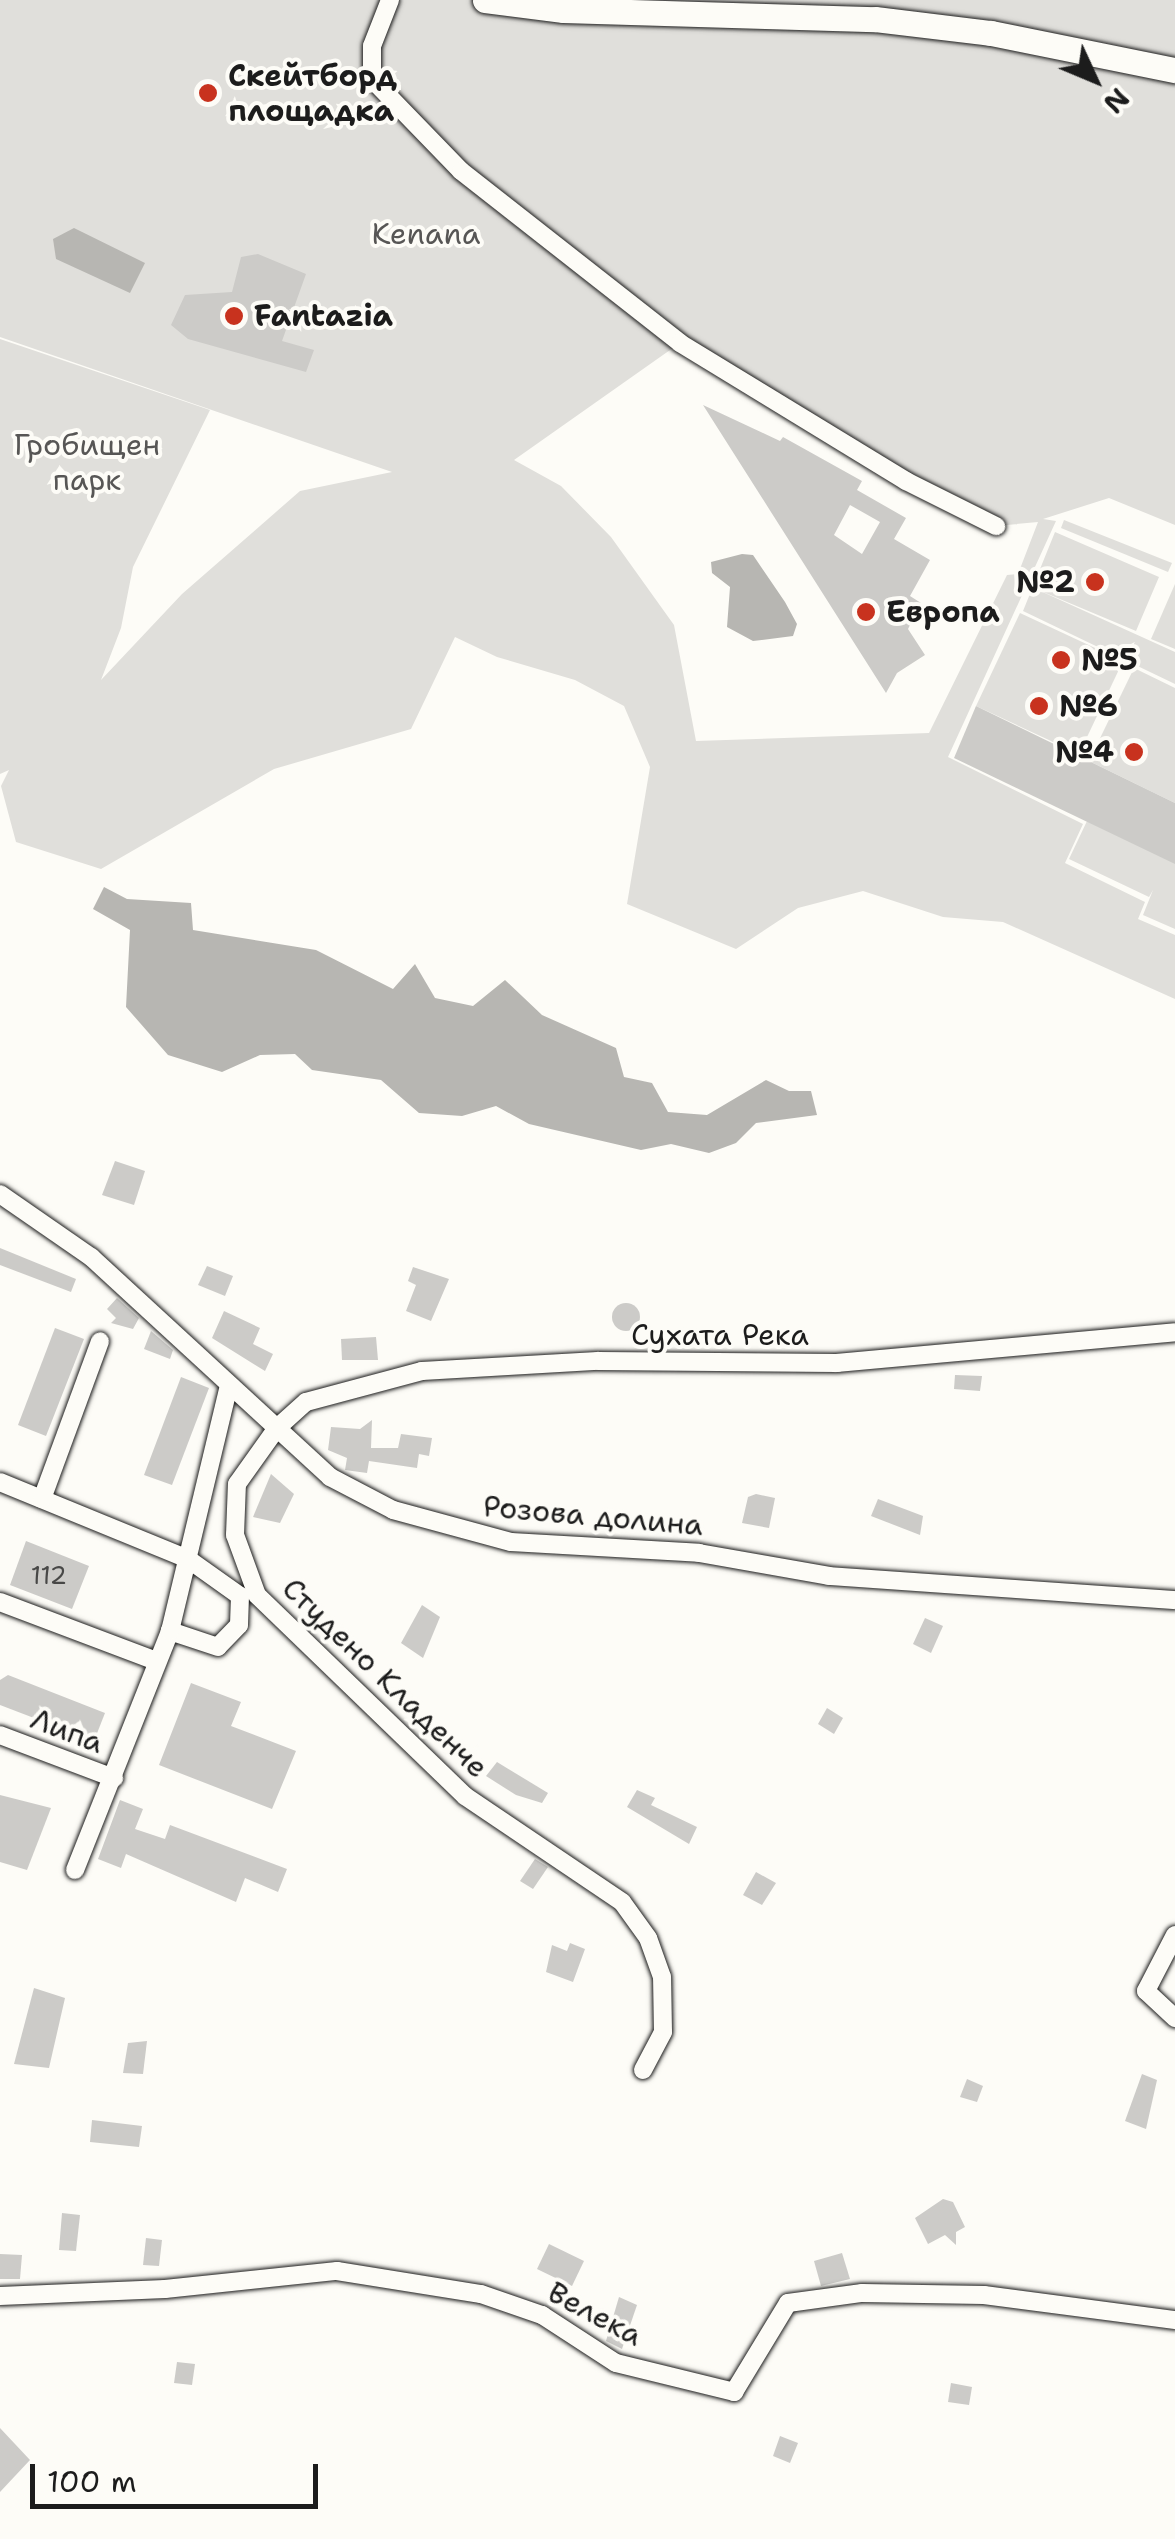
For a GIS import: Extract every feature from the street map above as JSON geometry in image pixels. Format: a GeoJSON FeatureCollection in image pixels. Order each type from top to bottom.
{"type":"FeatureCollection","features":[{"type":"Feature","properties":{"kind":"main road"},"geometry":{"type":"LineString","coordinates":[[484,0],[564,10],[893,21],[1175,70]]}},
{"type":"Feature","properties":{"kind":"street"},"geometry":{"type":"LineString","coordinates":[[390,0],[372,46],[372,79],[462,171],[680,343],[906,481],[996,526]]}},
{"type":"Feature","properties":{"kind":"street","name":"Розова долина"},"geometry":{"type":"LineString","coordinates":[[0,1194],[91,1257],[228,1385],[357,1496],[452,1530],[512,1542],[699,1552],[829,1576],[1175,1600]]}},
{"type":"Feature","properties":{"kind":"street","name":"Сухата Река"},"geometry":{"type":"LineString","coordinates":[[276,1428],[306,1402],[422,1371],[598,1361],[837,1363],[1175,1332]]}},
{"type":"Feature","properties":{"kind":"street"},"geometry":{"type":"LineString","coordinates":[[42,1499],[100,1341]]}},
{"type":"Feature","properties":{"kind":"street"},"geometry":{"type":"LineString","coordinates":[[75,1870],[170,1631],[228,1385]]}},
{"type":"Feature","properties":{"kind":"street","name":"Студено Кладенче"},"geometry":{"type":"LineString","coordinates":[[276,1428],[237,1484],[234,1534],[248,1596],[465,1796],[612,1893],[631,1912],[656,1958],[666,2016],[644,2070]]}},
{"type":"Feature","properties":{"kind":"street"},"geometry":{"type":"LineString","coordinates":[[0,1482],[188,1558],[248,1596],[239,1625],[218,1647],[170,1631]]}},
{"type":"Feature","properties":{"kind":"street"},"geometry":{"type":"LineString","coordinates":[[0,1602],[156,1661]]}},
{"type":"Feature","properties":{"kind":"street","name":"Липа"},"geometry":{"type":"LineString","coordinates":[[0,1735],[114,1778]]}},
{"type":"Feature","properties":{"kind":"street"},"geometry":{"type":"LineString","coordinates":[[1175,1935],[1146,1992],[1175,2018]]}},
{"type":"Feature","properties":{"kind":"street","name":"Велека"},"geometry":{"type":"LineString","coordinates":[[0,2296],[165,2290],[337,2271],[482,2294],[542,2315],[616,2363],[734,2392],[788,2303],[862,2294],[984,2295],[1175,2320]]}},
{"type":"Feature","properties":{"kind":"green space","name":"Kenana"},"geometry":{"type":"Polygon","coordinates":[[[0,0],[1175,0],[1175,525],[1109,498],[1043,519],[1056,521],[948,757],[1083,824],[1065,863],[1145,902],[1138,919],[1175,935],[1175,999],[1003,922],[943,917],[863,891],[798,908],[736,949],[627,904],[650,767],[624,706],[575,680],[497,657],[455,637],[411,729],[274,769],[101,869],[16,842],[1,786],[9,770],[0,774],[0,339],[210,410],[133,567],[121,628],[101,680],[182,594],[300,491],[392,472],[0,337],[0,0]],[[680,343],[514,460],[561,486],[611,537],[674,625],[696,741],[929,733],[1007,575],[1018,574],[1038,522],[996,526],[680,343]]]}},
{"type":"Feature","properties":{"kind":"green space"},"geometry":{"type":"Polygon","coordinates":[[[1064,520],[1172,563],[1168,572],[1061,528],[1064,520]]]}},
{"type":"Feature","properties":{"kind":"green space","name":"№2"},"geometry":{"type":"Polygon","coordinates":[[[1055,532],[1159,577],[1136,631],[1036,589],[1175,652],[1175,684],[1023,611],[1055,532]]]}},
{"type":"Feature","properties":{"kind":"green space"},"geometry":{"type":"Polygon","coordinates":[[[1175,584],[1175,649],[1151,639],[1175,584]]]}},
{"type":"Feature","properties":{"kind":"green space"},"geometry":{"type":"Polygon","coordinates":[[[1020,613],[1123,661],[1079,754],[976,706],[1020,613]]]}},
{"type":"Feature","properties":{"kind":"green space"},"geometry":{"type":"Polygon","coordinates":[[[1134,668],[1175,688],[1175,803],[1089,761],[1134,668]]]}},
{"type":"Feature","properties":{"kind":"green space"},"geometry":{"type":"Polygon","coordinates":[[[1087,821],[1175,863],[1175,929],[1143,915],[1153,890],[1149,897],[1069,859],[1087,821]]]}},
{"type":"Feature","properties":{"kind":"shaded area"},"geometry":{"type":"Polygon","coordinates":[[[74,228],[145,263],[130,293],[56,259],[53,239],[74,228]]]}},
{"type":"Feature","properties":{"kind":"shaded area"},"geometry":{"type":"Polygon","coordinates":[[[753,555],[785,602],[797,624],[793,636],[753,641],[727,627],[730,587],[712,573],[711,562],[753,555]]]}},
{"type":"Feature","properties":{"kind":"shaded area"},"geometry":{"type":"Polygon","coordinates":[[[104,887],[127,899],[191,903],[193,930],[316,950],[393,989],[415,964],[435,998],[473,1006],[505,980],[542,1015],[616,1048],[624,1077],[652,1083],[668,1112],[707,1115],[766,1080],[789,1091],[811,1091],[817,1115],[756,1123],[736,1143],[709,1153],[671,1144],[641,1150],[529,1124],[496,1106],[462,1116],[419,1113],[381,1080],[312,1070],[295,1054],[260,1055],[222,1072],[168,1055],[126,1007],[130,930],[93,909],[104,887]]]}},
{"type":"Feature","properties":{"kind":"building","name":"Fantazia"},"geometry":{"type":"Polygon","coordinates":[[[258,254],[306,274],[282,341],[314,350],[306,372],[188,339],[171,325],[185,295],[232,292],[241,257],[258,254]]]}},
{"type":"Feature","properties":{"kind":"building"},"geometry":{"type":"Polygon","coordinates":[[[703,405],[780,441],[783,437],[862,481],[857,490],[906,518],[894,539],[930,560],[910,596],[921,603],[908,629],[925,655],[897,673],[886,693],[703,405]],[[850,505],[834,535],[862,554],[880,522],[850,505]]]}},
{"type":"Feature","properties":{"kind":"building"},"geometry":{"type":"Polygon","coordinates":[[[976,706],[1175,803],[1175,864],[954,758],[976,706]]]}},
{"type":"Feature","properties":{"kind":"building"},"geometry":{"type":"Polygon","coordinates":[[[115,1161],[145,1171],[134,1205],[102,1195],[115,1161]]]}},
{"type":"Feature","properties":{"kind":"building"},"geometry":{"type":"Polygon","coordinates":[[[0,1248],[76,1279],[71,1292],[0,1265],[0,1248]]]}},
{"type":"Feature","properties":{"kind":"building"},"geometry":{"type":"Polygon","coordinates":[[[207,1266],[233,1276],[225,1296],[198,1285],[207,1266]]]}},
{"type":"Feature","properties":{"kind":"building"},"geometry":{"type":"Polygon","coordinates":[[[413,1267],[449,1279],[431,1321],[406,1311],[416,1285],[408,1281],[413,1267]]]}},
{"type":"Feature","properties":{"kind":"building"},"geometry":{"type":"Polygon","coordinates":[[[117,1298],[139,1318],[133,1329],[111,1323],[116,1318],[107,1309],[117,1298]]]}},
{"type":"Feature","properties":{"kind":"building"},"geometry":{"type":"Polygon","coordinates":[[[626,1303],[636,1307],[640,1317],[636,1327],[626,1331],[616,1327],[612,1317],[616,1307],[626,1303]]]}},
{"type":"Feature","properties":{"kind":"building"},"geometry":{"type":"Polygon","coordinates":[[[224,1311],[260,1328],[253,1344],[273,1354],[265,1371],[212,1338],[224,1311]]]}},
{"type":"Feature","properties":{"kind":"building"},"geometry":{"type":"Polygon","coordinates":[[[55,1328],[84,1339],[46,1436],[18,1425],[55,1328]]]}},
{"type":"Feature","properties":{"kind":"building"},"geometry":{"type":"Polygon","coordinates":[[[151,1331],[173,1350],[170,1359],[144,1349],[151,1331]]]}},
{"type":"Feature","properties":{"kind":"building"},"geometry":{"type":"Polygon","coordinates":[[[376,1337],[378,1360],[342,1360],[341,1339],[376,1337]]]}},
{"type":"Feature","properties":{"kind":"building"},"geometry":{"type":"Polygon","coordinates":[[[955,1375],[982,1376],[980,1391],[954,1389],[955,1375]]]}},
{"type":"Feature","properties":{"kind":"building"},"geometry":{"type":"Polygon","coordinates":[[[181,1377],[209,1388],[172,1485],[144,1475],[181,1377]]]}},
{"type":"Feature","properties":{"kind":"building"},"geometry":{"type":"Polygon","coordinates":[[[372,1420],[371,1448],[398,1448],[401,1434],[432,1438],[429,1456],[419,1454],[417,1468],[369,1461],[367,1473],[345,1470],[347,1458],[328,1450],[331,1427],[360,1429],[372,1420]]]}},
{"type":"Feature","properties":{"kind":"building"},"geometry":{"type":"Polygon","coordinates":[[[271,1474],[294,1494],[280,1523],[253,1517],[271,1474]]]}},
{"type":"Feature","properties":{"kind":"building"},"geometry":{"type":"Polygon","coordinates":[[[756,1494],[775,1498],[769,1528],[742,1523],[748,1497],[756,1494]]]}},
{"type":"Feature","properties":{"kind":"building"},"geometry":{"type":"Polygon","coordinates":[[[878,1499],[923,1516],[920,1535],[871,1516],[878,1499]]]}},
{"type":"Feature","properties":{"kind":"building"},"geometry":{"type":"Polygon","coordinates":[[[26,1541],[89,1566],[72,1609],[10,1585],[26,1541]]]}},
{"type":"Feature","properties":{"kind":"building"},"geometry":{"type":"Polygon","coordinates":[[[422,1605],[440,1617],[423,1658],[401,1643],[422,1605]]]}},
{"type":"Feature","properties":{"kind":"building"},"geometry":{"type":"Polygon","coordinates":[[[925,1618],[943,1626],[931,1653],[913,1644],[925,1618]]]}},
{"type":"Feature","properties":{"kind":"building"},"geometry":{"type":"Polygon","coordinates":[[[8,1675],[105,1713],[94,1741],[0,1705],[0,1680],[8,1675]]]}},
{"type":"Feature","properties":{"kind":"building"},"geometry":{"type":"Polygon","coordinates":[[[191,1683],[241,1702],[231,1726],[296,1751],[272,1809],[159,1765],[191,1683]]]}},
{"type":"Feature","properties":{"kind":"building"},"geometry":{"type":"Polygon","coordinates":[[[827,1708],[843,1718],[834,1734],[818,1724],[827,1708]]]}},
{"type":"Feature","properties":{"kind":"building"},"geometry":{"type":"Polygon","coordinates":[[[497,1762],[548,1793],[542,1803],[516,1795],[486,1776],[497,1762]]]}},
{"type":"Feature","properties":{"kind":"building"},"geometry":{"type":"Polygon","coordinates":[[[637,1790],[655,1798],[651,1805],[697,1827],[689,1844],[627,1807],[637,1790]]]}},
{"type":"Feature","properties":{"kind":"building"},"geometry":{"type":"Polygon","coordinates":[[[0,1795],[51,1808],[27,1870],[0,1862],[0,1795]]]}},
{"type":"Feature","properties":{"kind":"building"},"geometry":{"type":"Polygon","coordinates":[[[120,1800],[143,1809],[135,1829],[165,1839],[170,1825],[287,1869],[278,1892],[245,1878],[236,1902],[126,1854],[121,1868],[98,1859],[120,1800]]]}},
{"type":"Feature","properties":{"kind":"building"},"geometry":{"type":"Polygon","coordinates":[[[535,1859],[548,1867],[533,1889],[520,1881],[535,1859]]]}},
{"type":"Feature","properties":{"kind":"building"},"geometry":{"type":"Polygon","coordinates":[[[756,1872],[776,1883],[762,1905],[743,1895],[756,1872]]]}},
{"type":"Feature","properties":{"kind":"building"},"geometry":{"type":"Polygon","coordinates":[[[570,1943],[585,1949],[573,1982],[546,1972],[552,1945],[567,1951],[570,1943]]]}},
{"type":"Feature","properties":{"kind":"building"},"geometry":{"type":"Polygon","coordinates":[[[34,1988],[65,1998],[49,2068],[14,2064],[34,1988]]]}},
{"type":"Feature","properties":{"kind":"building"},"geometry":{"type":"Polygon","coordinates":[[[147,2041],[143,2074],[123,2073],[128,2043],[147,2041]]]}},
{"type":"Feature","properties":{"kind":"building"},"geometry":{"type":"Polygon","coordinates":[[[1142,2074],[1157,2080],[1146,2129],[1125,2121],[1142,2074]]]}},
{"type":"Feature","properties":{"kind":"building"},"geometry":{"type":"Polygon","coordinates":[[[967,2079],[983,2086],[977,2102],[960,2097],[967,2079]]]}},
{"type":"Feature","properties":{"kind":"building"},"geometry":{"type":"Polygon","coordinates":[[[92,2120],[142,2126],[139,2147],[90,2142],[92,2120]]]}},
{"type":"Feature","properties":{"kind":"building"},"geometry":{"type":"Polygon","coordinates":[[[943,2199],[953,2202],[965,2227],[956,2232],[956,2245],[945,2235],[928,2244],[915,2218],[943,2199]]]}},
{"type":"Feature","properties":{"kind":"building"},"geometry":{"type":"Polygon","coordinates":[[[62,2213],[80,2215],[76,2251],[59,2250],[62,2213]]]}},
{"type":"Feature","properties":{"kind":"building"},"geometry":{"type":"Polygon","coordinates":[[[146,2238],[162,2240],[159,2266],[143,2265],[146,2238]]]}},
{"type":"Feature","properties":{"kind":"building"},"geometry":{"type":"Polygon","coordinates":[[[549,2244],[584,2261],[572,2286],[537,2269],[549,2244]]]}},
{"type":"Feature","properties":{"kind":"building"},"geometry":{"type":"Polygon","coordinates":[[[842,2253],[850,2279],[821,2286],[814,2261],[842,2253]]]}},
{"type":"Feature","properties":{"kind":"building"},"geometry":{"type":"Polygon","coordinates":[[[0,2254],[22,2255],[20,2279],[0,2279],[0,2254]]]}},
{"type":"Feature","properties":{"kind":"building"},"geometry":{"type":"Polygon","coordinates":[[[619,2297],[637,2305],[622,2349],[606,2341],[619,2297]]]}},
{"type":"Feature","properties":{"kind":"building"},"geometry":{"type":"Polygon","coordinates":[[[177,2362],[195,2364],[192,2385],[174,2383],[177,2362]]]}},
{"type":"Feature","properties":{"kind":"building"},"geometry":{"type":"Polygon","coordinates":[[[951,2383],[972,2387],[969,2405],[948,2402],[951,2383]]]}},
{"type":"Feature","properties":{"kind":"building"},"geometry":{"type":"Polygon","coordinates":[[[0,2428],[30,2460],[0,2492],[0,2428]]]}},
{"type":"Feature","properties":{"kind":"building"},"geometry":{"type":"Polygon","coordinates":[[[780,2436],[798,2443],[790,2463],[773,2456],[780,2436]]]}},
{"type":"Feature","properties":{"kind":"place","name":"Скейтборд площадка"},"geometry":{"type":"Point","coordinates":[208,93]}},
{"type":"Feature","properties":{"kind":"place","name":"Fantazia"},"geometry":{"type":"Point","coordinates":[234,316]}},
{"type":"Feature","properties":{"kind":"place","name":"№2"},"geometry":{"type":"Point","coordinates":[1095,582]}},
{"type":"Feature","properties":{"kind":"place","name":"Европа"},"geometry":{"type":"Point","coordinates":[866,612]}},
{"type":"Feature","properties":{"kind":"place","name":"№5"},"geometry":{"type":"Point","coordinates":[1061,660]}},
{"type":"Feature","properties":{"kind":"place","name":"№6"},"geometry":{"type":"Point","coordinates":[1039,706]}},
{"type":"Feature","properties":{"kind":"place","name":"№4"},"geometry":{"type":"Point","coordinates":[1134,752]}},
{"type":"Feature","properties":{"kind":"park label","name":"Гробищен парк"},"geometry":{"type":"Point","coordinates":[87,462]}}]}
